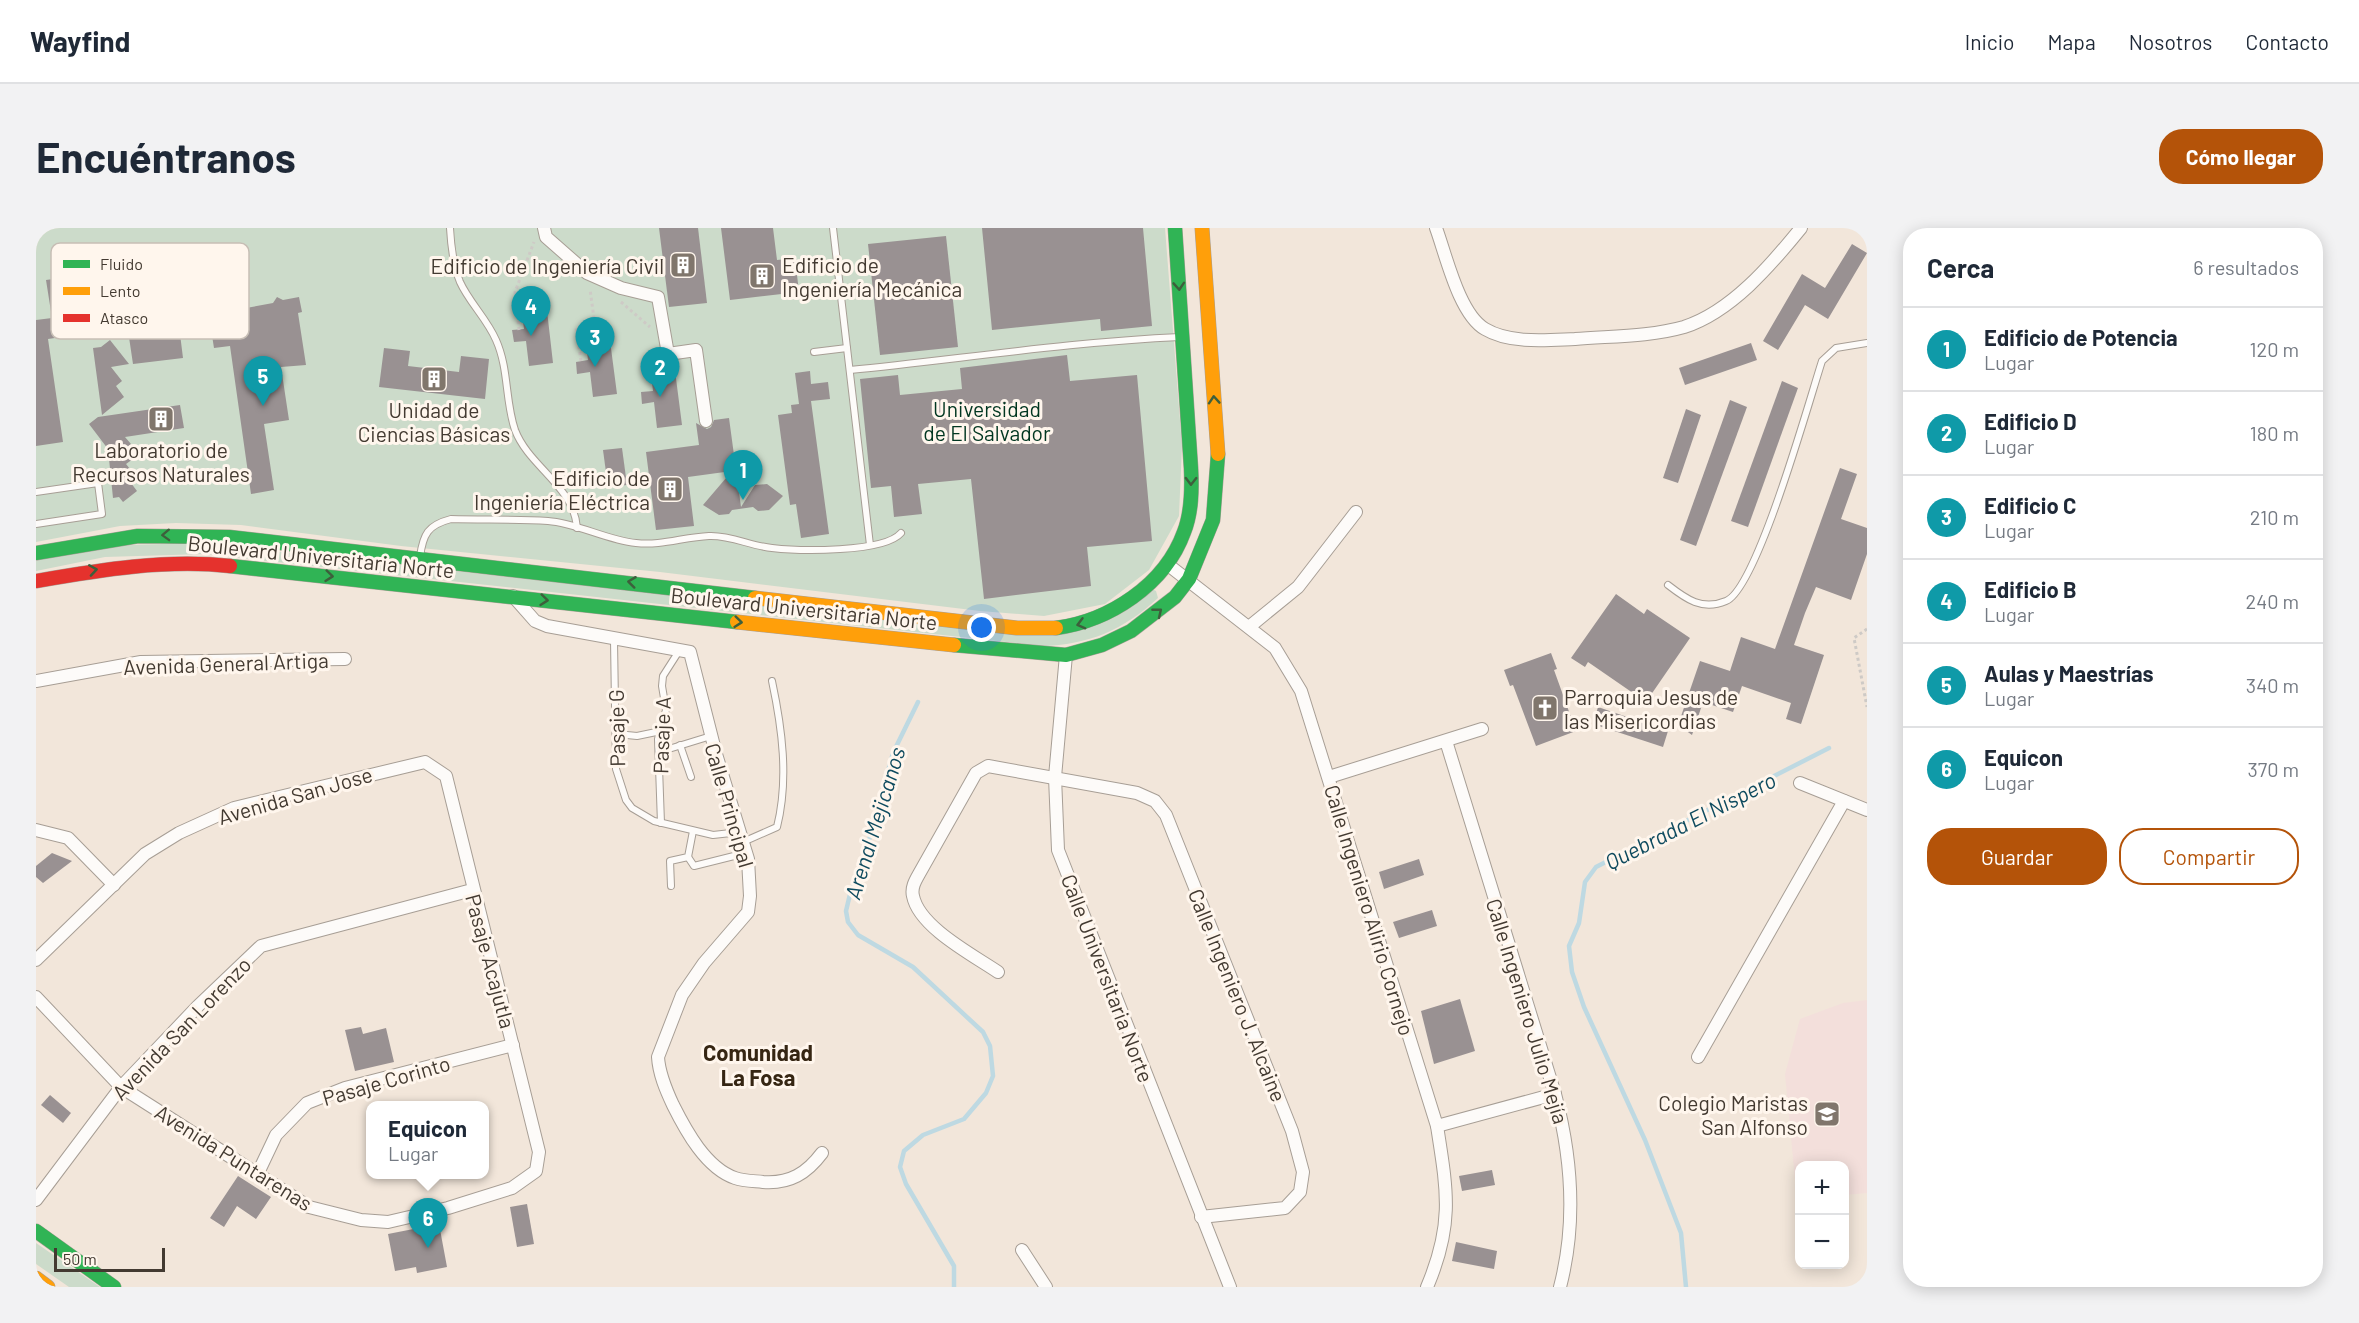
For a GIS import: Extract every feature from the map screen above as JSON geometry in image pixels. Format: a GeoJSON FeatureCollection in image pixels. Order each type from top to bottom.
{"type":"FeatureCollection","features":[{"type":"Feature","properties":{"kind":"main road","name":"Boulevard Universitaria Norte"},"geometry":{"type":"LineString","coordinates":[[36,553],[138,536],[180,534],[259,539],[419,560],[1017,628],[1055,629],[1085,624],[1118,609],[1167,564],[1187,524],[1191,493],[1175,228]]}},
{"type":"Feature","properties":{"kind":"main road","name":"Boulevard Universitaria Norte"},"geometry":{"type":"LineString","coordinates":[[36,581],[109,568],[185,563],[513,596],[910,641],[1066,655],[1102,645],[1131,631],[1158,613],[1189,579],[1213,520],[1219,464],[1202,228]]}},
{"type":"Feature","properties":{"kind":"main road"},"geometry":{"type":"LineString","coordinates":[[36,1231],[114,1287]]}},
{"type":"Feature","properties":{"kind":"main road"},"geometry":{"type":"LineString","coordinates":[[36,1278],[48,1287]]}},
{"type":"Feature","properties":{"kind":"street"},"geometry":{"type":"LineString","coordinates":[[1436,228],[1466,308],[1484,329],[1516,339],[1551,340],[1632,335],[1685,326],[1728,303],[1769,266],[1801,228]]}},
{"type":"Feature","properties":{"kind":"street"},"geometry":{"type":"LineString","coordinates":[[541,231],[587,273],[621,288],[658,297],[668,354],[696,350],[706,421]]}},
{"type":"Feature","properties":{"kind":"street"},"geometry":{"type":"LineString","coordinates":[[1249,627],[1298,587],[1356,512]]}},
{"type":"Feature","properties":{"kind":"street","name":"Calle Ingeniero Alirio Cornejo"},"geometry":{"type":"LineString","coordinates":[[1167,564],[1275,648],[1290,668],[1301,691],[1437,1126],[1448,1195],[1446,1232],[1427,1287]]}},
{"type":"Feature","properties":{"kind":"street"},"geometry":{"type":"LineString","coordinates":[[513,596],[535,621],[547,626],[679,651]]}},
{"type":"Feature","properties":{"kind":"street","name":"Calle Principal"},"geometry":{"type":"LineString","coordinates":[[679,651],[690,652],[711,736],[743,842],[751,880],[748,912],[690,981],[658,1057],[658,1064],[665,1088],[683,1125],[703,1153],[716,1166],[734,1178],[770,1183],[796,1178],[809,1170],[822,1153]]}},
{"type":"Feature","properties":{"kind":"street","name":"Calle Universitaria Norte"},"geometry":{"type":"LineString","coordinates":[[1066,655],[1055,777],[1058,850],[1230,1287]]}},
{"type":"Feature","properties":{"kind":"street","name":"Avenida General Artiga"},"geometry":{"type":"LineString","coordinates":[[36,681],[141,662],[345,659]]}},
{"type":"Feature","properties":{"kind":"street"},"geometry":{"type":"LineString","coordinates":[[1329,777],[1482,729]]}},
{"type":"Feature","properties":{"kind":"street","name":"Calle Ingeniero Julio Mejía"},"geometry":{"type":"LineString","coordinates":[[1446,741],[1555,1094],[1567,1141],[1571,1178],[1570,1232],[1560,1287]]}},
{"type":"Feature","properties":{"kind":"street","name":"Avenida San Jose"},"geometry":{"type":"LineString","coordinates":[[36,960],[145,854],[179,833],[234,808],[425,762]]}},
{"type":"Feature","properties":{"kind":"street","name":"Pasaje Acajutla"},"geometry":{"type":"LineString","coordinates":[[425,762],[446,776],[472,890],[539,1152],[536,1171]]}},
{"type":"Feature","properties":{"kind":"street","name":"Calle Ingeniero J. Alcaine"},"geometry":{"type":"LineString","coordinates":[[998,972],[932,926],[919,911],[913,897],[913,887],[976,773],[982,767],[1055,777],[1137,793],[1155,801],[1166,814],[1292,1131],[1303,1172],[1300,1192],[1284,1208],[1201,1216]]}},
{"type":"Feature","properties":{"kind":"street"},"geometry":{"type":"LineString","coordinates":[[1800,783],[1867,810]]}},
{"type":"Feature","properties":{"kind":"street"},"geometry":{"type":"LineString","coordinates":[[1698,1057],[1844,801]]}},
{"type":"Feature","properties":{"kind":"street"},"geometry":{"type":"LineString","coordinates":[[36,830],[68,838],[114,885]]}},
{"type":"Feature","properties":{"kind":"street","name":"Avenida San Lorenzo"},"geometry":{"type":"LineString","coordinates":[[36,1200],[121,1087],[198,1006],[261,946],[472,890]]}},
{"type":"Feature","properties":{"kind":"street","name":"Avenida Puntarenas"},"geometry":{"type":"LineString","coordinates":[[36,997],[121,1087],[309,1207],[361,1220],[388,1222],[448,1209],[512,1188],[536,1171]]}},
{"type":"Feature","properties":{"kind":"street","name":"Pasaje Corinto"},"geometry":{"type":"LineString","coordinates":[[258,1173],[276,1135],[307,1103],[345,1088],[513,1045]]}},
{"type":"Feature","properties":{"kind":"street"},"geometry":{"type":"LineString","coordinates":[[1437,1126],[1555,1094]]}},
{"type":"Feature","properties":{"kind":"street"},"geometry":{"type":"LineString","coordinates":[[1022,1250],[1046,1287]]}},
{"type":"Feature","properties":{"kind":"lane"},"geometry":{"type":"LineString","coordinates":[[450,228],[453,258],[460,282],[496,340],[506,373],[515,430],[568,498],[576,514],[577,528]]}},
{"type":"Feature","properties":{"kind":"lane"},"geometry":{"type":"LineString","coordinates":[[833,228],[870,545]]}},
{"type":"Feature","properties":{"kind":"lane"},"geometry":{"type":"LineString","coordinates":[[850,370],[979,357],[1013,350],[1183,336]]}},
{"type":"Feature","properties":{"kind":"lane"},"geometry":{"type":"LineString","coordinates":[[1668,585],[1688,600],[1705,606],[1727,601],[1738,593],[1762,543],[1822,361],[1836,348],[1867,343]]}},
{"type":"Feature","properties":{"kind":"lane"},"geometry":{"type":"LineString","coordinates":[[814,352],[847,348]]}},
{"type":"Feature","properties":{"kind":"lane"},"geometry":{"type":"LineString","coordinates":[[36,492],[98,483],[102,514],[36,524]]}},
{"type":"Feature","properties":{"kind":"lane"},"geometry":{"type":"LineString","coordinates":[[419,560],[422,540],[427,530],[437,523],[452,519],[550,521],[617,540],[656,544],[710,536],[732,538],[769,548],[796,550],[885,543],[896,539],[901,533]]}},
{"type":"Feature","properties":{"kind":"lane","name":"Pasaje G"},"geometry":{"type":"LineString","coordinates":[[614,640],[616,769],[626,800],[632,808],[661,823],[743,842]]}},
{"type":"Feature","properties":{"kind":"lane","name":"Pasaje A"},"geometry":{"type":"LineString","coordinates":[[661,823],[659,752],[661,731],[666,718],[663,676],[679,651]]}},
{"type":"Feature","properties":{"kind":"lane"},"geometry":{"type":"LineString","coordinates":[[693,831],[688,857],[694,866],[777,827],[782,806],[781,723],[772,681]]}},
{"type":"Feature","properties":{"kind":"lane"},"geometry":{"type":"LineString","coordinates":[[617,735],[637,736],[661,731]]}},
{"type":"Feature","properties":{"kind":"lane"},"geometry":{"type":"LineString","coordinates":[[659,752],[711,736]]}},
{"type":"Feature","properties":{"kind":"lane"},"geometry":{"type":"LineString","coordinates":[[680,746],[691,777]]}},
{"type":"Feature","properties":{"kind":"lane"},"geometry":{"type":"LineString","coordinates":[[671,886],[670,861],[688,857]]}},
{"type":"Feature","properties":{"kind":"path"},"geometry":{"type":"LineString","coordinates":[[519,330],[515,292],[541,231]]}},
{"type":"Feature","properties":{"kind":"path"},"geometry":{"type":"LineString","coordinates":[[581,361],[576,328],[595,326],[590,285]]}},
{"type":"Feature","properties":{"kind":"path"},"geometry":{"type":"LineString","coordinates":[[1867,629],[1854,638],[1867,707]]}},
{"type":"Feature","properties":{"kind":"shaded area","name":"Colegio Maristas San Alfonso"},"geometry":{"type":"Polygon","coordinates":[[[1867,1000],[1867,1193],[1849,1195],[1849,1161],[1795,1161],[1795,1180],[1785,1074],[1800,1019],[1843,1003],[1867,1000]]]}},
{"type":"Feature","properties":{"kind":"green space","name":"Universidad de El Salvador"},"geometry":{"type":"Polygon","coordinates":[[[36,228],[1165,228],[1182,446],[1179,516],[1149,570],[1105,604],[1044,616],[980,611],[660,572],[401,546],[241,525],[176,523],[120,526],[36,542],[36,228]]]}},
{"type":"Feature","properties":{"kind":"green space"},"geometry":{"type":"Polygon","coordinates":[[[203,543],[1035,635],[1152,589],[1156,591],[1158,598],[1132,619],[1104,634],[1075,643],[1042,646],[205,554],[105,557],[36,571],[36,559],[124,545],[203,543]]]}},
{"type":"Feature","properties":{"kind":"green space"},"geometry":{"type":"Polygon","coordinates":[[[36,1243],[100,1287],[69,1287],[36,1264],[36,1243]]]}},
{"type":"Feature","properties":{"kind":"building","name":"Edificio de Ingeniería Civil"},"geometry":{"type":"Polygon","coordinates":[[[659,228],[698,228],[707,303],[669,307],[659,228]]]}},
{"type":"Feature","properties":{"kind":"building","name":"Edificio de Ingeniería Mecánica"},"geometry":{"type":"Polygon","coordinates":[[[721,228],[773,228],[777,260],[795,258],[799,292],[730,300],[721,228]]]}},
{"type":"Feature","properties":{"kind":"building"},"geometry":{"type":"Polygon","coordinates":[[[982,228],[1143,228],[1152,326],[1101,331],[1100,319],[992,330],[982,228]]]}},
{"type":"Feature","properties":{"kind":"building"},"geometry":{"type":"Polygon","coordinates":[[[946,236],[958,347],[880,355],[868,244],[946,236]]]}},
{"type":"Feature","properties":{"kind":"building"},"geometry":{"type":"Polygon","coordinates":[[[1852,244],[1867,253],[1828,319],[1805,305],[1778,350],[1763,341],[1802,274],[1825,288],[1852,244]]]}},
{"type":"Feature","properties":{"kind":"building"},"geometry":{"type":"Polygon","coordinates":[[[51,279],[51,312],[46,280],[51,279]]]}},
{"type":"Feature","properties":{"kind":"building"},"geometry":{"type":"Polygon","coordinates":[[[277,297],[283,300],[299,297],[302,312],[298,313],[306,365],[281,367],[289,420],[264,424],[274,490],[251,494],[230,346],[214,348],[213,339],[249,339],[249,307],[273,303],[277,297]]]}},
{"type":"Feature","properties":{"kind":"building"},"geometry":{"type":"Polygon","coordinates":[[[546,302],[553,363],[529,366],[526,341],[514,342],[512,330],[524,329],[521,305],[546,302]]]}},
{"type":"Feature","properties":{"kind":"building"},"geometry":{"type":"Polygon","coordinates":[[[51,318],[51,339],[48,339],[63,442],[36,446],[36,320],[51,318]]]}},
{"type":"Feature","properties":{"kind":"building"},"geometry":{"type":"Polygon","coordinates":[[[609,333],[617,394],[593,397],[590,372],[577,374],[576,362],[588,360],[585,336],[609,333]]]}},
{"type":"Feature","properties":{"kind":"building"},"geometry":{"type":"Polygon","coordinates":[[[129,339],[181,339],[183,358],[133,364],[129,339]]]}},
{"type":"Feature","properties":{"kind":"building"},"geometry":{"type":"Polygon","coordinates":[[[110,340],[129,364],[111,367],[122,381],[116,386],[124,397],[102,415],[93,348],[101,347],[110,340]]]}},
{"type":"Feature","properties":{"kind":"building"},"geometry":{"type":"Polygon","coordinates":[[[1751,343],[1757,360],[1685,385],[1679,368],[1751,343]]]}},
{"type":"Feature","properties":{"kind":"building","name":"Unidad de Ciencias Básicas"},"geometry":{"type":"Polygon","coordinates":[[[384,348],[410,351],[408,366],[459,372],[461,356],[489,359],[485,399],[379,387],[384,348]]]}},
{"type":"Feature","properties":{"kind":"building"},"geometry":{"type":"Polygon","coordinates":[[[1067,355],[1070,381],[1137,375],[1152,541],[1087,547],[1091,586],[984,599],[971,479],[918,484],[922,514],[894,517],[891,486],[871,488],[860,379],[898,375],[900,395],[962,389],[960,368],[1067,355]]]}},
{"type":"Feature","properties":{"kind":"building"},"geometry":{"type":"Polygon","coordinates":[[[674,363],[682,425],[657,428],[654,402],[642,404],[641,392],[653,391],[650,366],[674,363]]]}},
{"type":"Feature","properties":{"kind":"building"},"geometry":{"type":"Polygon","coordinates":[[[810,371],[811,384],[828,382],[830,399],[811,401],[829,534],[801,538],[796,504],[790,505],[778,415],[792,413],[791,405],[799,404],[795,373],[810,371]]]}},
{"type":"Feature","properties":{"kind":"building"},"geometry":{"type":"Polygon","coordinates":[[[1782,381],[1798,388],[1748,527],[1731,521],[1782,381]]]}},
{"type":"Feature","properties":{"kind":"building"},"geometry":{"type":"Polygon","coordinates":[[[1730,400],[1747,407],[1696,546],[1680,540],[1730,400]]]}},
{"type":"Feature","properties":{"kind":"building"},"geometry":{"type":"Polygon","coordinates":[[[180,405],[184,428],[125,437],[131,444],[125,449],[133,459],[126,464],[134,474],[128,479],[137,491],[123,502],[119,497],[113,498],[108,449],[89,424],[98,417],[180,405]]]}},
{"type":"Feature","properties":{"kind":"building"},"geometry":{"type":"Polygon","coordinates":[[[1686,409],[1701,415],[1678,483],[1663,478],[1686,409]]]}},
{"type":"Feature","properties":{"kind":"building"},"geometry":{"type":"Polygon","coordinates":[[[729,418],[741,507],[755,485],[767,484],[783,496],[769,510],[758,511],[753,507],[732,510],[729,514],[719,515],[703,505],[732,471],[688,477],[694,526],[656,530],[646,452],[699,445],[696,423],[707,429],[711,427],[714,420],[729,418]]]}},
{"type":"Feature","properties":{"kind":"building"},"geometry":{"type":"Polygon","coordinates":[[[622,448],[627,485],[608,487],[603,450],[622,448]]]}},
{"type":"Feature","properties":{"kind":"building"},"geometry":{"type":"Polygon","coordinates":[[[1840,468],[1857,474],[1841,519],[1867,528],[1867,554],[1851,600],[1816,587],[1805,613],[1794,645],[1824,655],[1801,724],[1786,719],[1791,703],[1742,686],[1733,712],[1703,702],[1692,735],[1678,725],[1700,661],[1730,671],[1741,637],[1775,649],[1840,468]]]}},
{"type":"Feature","properties":{"kind":"building"},"geometry":{"type":"Polygon","coordinates":[[[1616,594],[1644,614],[1647,609],[1690,638],[1646,702],[1588,662],[1585,667],[1571,658],[1616,594]]]}},
{"type":"Feature","properties":{"kind":"building","name":"Parroquia Jesus de las Misericordias"},"geometry":{"type":"Polygon","coordinates":[[[1551,653],[1557,669],[1554,670],[1576,731],[1536,746],[1513,685],[1510,686],[1504,670],[1551,653]]]}},
{"type":"Feature","properties":{"kind":"building"},"geometry":{"type":"Polygon","coordinates":[[[1598,707],[1668,731],[1663,747],[1593,724],[1598,707]]]}},
{"type":"Feature","properties":{"kind":"building"},"geometry":{"type":"Polygon","coordinates":[[[52,853],[72,861],[43,883],[36,877],[36,866],[52,853]]]}},
{"type":"Feature","properties":{"kind":"building"},"geometry":{"type":"Polygon","coordinates":[[[1419,859],[1424,875],[1384,889],[1379,872],[1419,859]]]}},
{"type":"Feature","properties":{"kind":"building"},"geometry":{"type":"Polygon","coordinates":[[[1432,910],[1437,926],[1399,938],[1393,922],[1432,910]]]}},
{"type":"Feature","properties":{"kind":"building"},"geometry":{"type":"Polygon","coordinates":[[[1460,999],[1475,1051],[1434,1064],[1421,1011],[1460,999]]]}},
{"type":"Feature","properties":{"kind":"building"},"geometry":{"type":"Polygon","coordinates":[[[361,1027],[363,1034],[386,1028],[394,1062],[355,1071],[345,1030],[361,1027]]]}},
{"type":"Feature","properties":{"kind":"building"},"geometry":{"type":"Polygon","coordinates":[[[50,1095],[71,1113],[63,1123],[41,1105],[50,1095]]]}},
{"type":"Feature","properties":{"kind":"building"},"geometry":{"type":"Polygon","coordinates":[[[1492,1170],[1495,1185],[1462,1191],[1459,1176],[1492,1170]]]}},
{"type":"Feature","properties":{"kind":"building"},"geometry":{"type":"Polygon","coordinates":[[[238,1176],[271,1197],[256,1219],[237,1206],[224,1227],[210,1218],[238,1176]]]}},
{"type":"Feature","properties":{"kind":"building"},"geometry":{"type":"Polygon","coordinates":[[[527,1204],[534,1244],[517,1247],[510,1207],[527,1204]]]}},
{"type":"Feature","properties":{"kind":"building"},"geometry":{"type":"Polygon","coordinates":[[[439,1224],[447,1267],[417,1273],[416,1267],[395,1271],[388,1234],[439,1224]]]}},
{"type":"Feature","properties":{"kind":"building"},"geometry":{"type":"Polygon","coordinates":[[[1456,1242],[1497,1251],[1494,1269],[1452,1261],[1456,1242]]]}},
{"type":"Feature","properties":{"kind":"waterway","name":"Arenal Mejicanos"},"geometry":{"type":"LineString","coordinates":[[918,702],[893,753],[861,869],[851,890],[846,911],[848,922],[858,935],[913,967],[983,1032],[990,1046],[993,1076],[986,1093],[964,1119],[923,1135],[904,1151],[900,1167],[906,1184],[954,1266],[954,1287]]}},
{"type":"Feature","properties":{"kind":"waterway","name":"Quebrada El Nispero"},"geometry":{"type":"LineString","coordinates":[[1686,1287],[1681,1233],[1645,1140],[1584,1007],[1572,972],[1569,946],[1579,923],[1585,882],[1596,867],[1829,748]]}},
{"type":"Feature","properties":{"kind":"traffic: fast"},"geometry":{"type":"LineString","coordinates":[[1056,628],[1096,618],[1133,597],[1163,568],[1175,551],[1187,524],[1191,500],[1191,476],[1175,228]]}},
{"type":"Feature","properties":{"kind":"traffic: fast"},"geometry":{"type":"LineString","coordinates":[[954,645],[1066,655],[1102,645],[1131,631],[1175,597],[1189,579],[1213,520],[1218,454]]}},
{"type":"Feature","properties":{"kind":"traffic: fast"},"geometry":{"type":"LineString","coordinates":[[36,553],[138,536],[229,537],[755,598]]}},
{"type":"Feature","properties":{"kind":"traffic: fast"},"geometry":{"type":"LineString","coordinates":[[230,566],[737,622]]}},
{"type":"Feature","properties":{"kind":"traffic: fast"},"geometry":{"type":"LineString","coordinates":[[36,1231],[114,1287]]}},
{"type":"Feature","properties":{"kind":"traffic: slow"},"geometry":{"type":"LineString","coordinates":[[1202,228],[1218,454]]}},
{"type":"Feature","properties":{"kind":"traffic: slow"},"geometry":{"type":"LineString","coordinates":[[755,598],[1017,628],[1056,628]]}},
{"type":"Feature","properties":{"kind":"traffic: slow"},"geometry":{"type":"LineString","coordinates":[[737,622],[954,645]]}},
{"type":"Feature","properties":{"kind":"traffic: slow"},"geometry":{"type":"LineString","coordinates":[[36,1278],[48,1287]]}},
{"type":"Feature","properties":{"kind":"traffic: jam"},"geometry":{"type":"LineString","coordinates":[[36,581],[157,565],[230,566]]}},
{"type":"Feature","properties":{"kind":"place","name":"Edificio de Ingeniería Civil"},"geometry":{"type":"Point","coordinates":[683,265]}},
{"type":"Feature","properties":{"kind":"place","name":"Edificio de Ingeniería Mecánica"},"geometry":{"type":"Point","coordinates":[762,276]}},
{"type":"Feature","properties":{"kind":"place","name":"Edificio B"},"geometry":{"type":"Point","coordinates":[531,336]}},
{"type":"Feature","properties":{"kind":"place","name":"Edificio C"},"geometry":{"type":"Point","coordinates":[595,367]}},
{"type":"Feature","properties":{"kind":"place","name":"Unidad de Ciencias Básicas"},"geometry":{"type":"Point","coordinates":[434,379]}},
{"type":"Feature","properties":{"kind":"place","name":"Edificio D"},"geometry":{"type":"Point","coordinates":[660,397]}},
{"type":"Feature","properties":{"kind":"place","name":"Aulas y Maestrías"},"geometry":{"type":"Point","coordinates":[263,406]}},
{"type":"Feature","properties":{"kind":"place","name":"Laboratorio de Recursos Naturales"},"geometry":{"type":"Point","coordinates":[161,419]}},
{"type":"Feature","properties":{"kind":"place","name":"Edificio de Ingeniería Eléctrica"},"geometry":{"type":"Point","coordinates":[670,489]}},
{"type":"Feature","properties":{"kind":"place","name":"Edificio de Potencia"},"geometry":{"type":"Point","coordinates":[743,500]}},
{"type":"Feature","properties":{"kind":"place","name":"Parroquia Jesus de las Misericordias"},"geometry":{"type":"Point","coordinates":[1545,708]}},
{"type":"Feature","properties":{"kind":"place","name":"Colegio Maristas San Alfonso"},"geometry":{"type":"Point","coordinates":[1827,1114]}},
{"type":"Feature","properties":{"kind":"place","name":"Equicon"},"geometry":{"type":"Point","coordinates":[428,1248]}},
{"type":"Feature","properties":{"kind":"district","name":"Comunidad La Fosa"},"geometry":{"type":"Point","coordinates":[758,1064]}}]}
